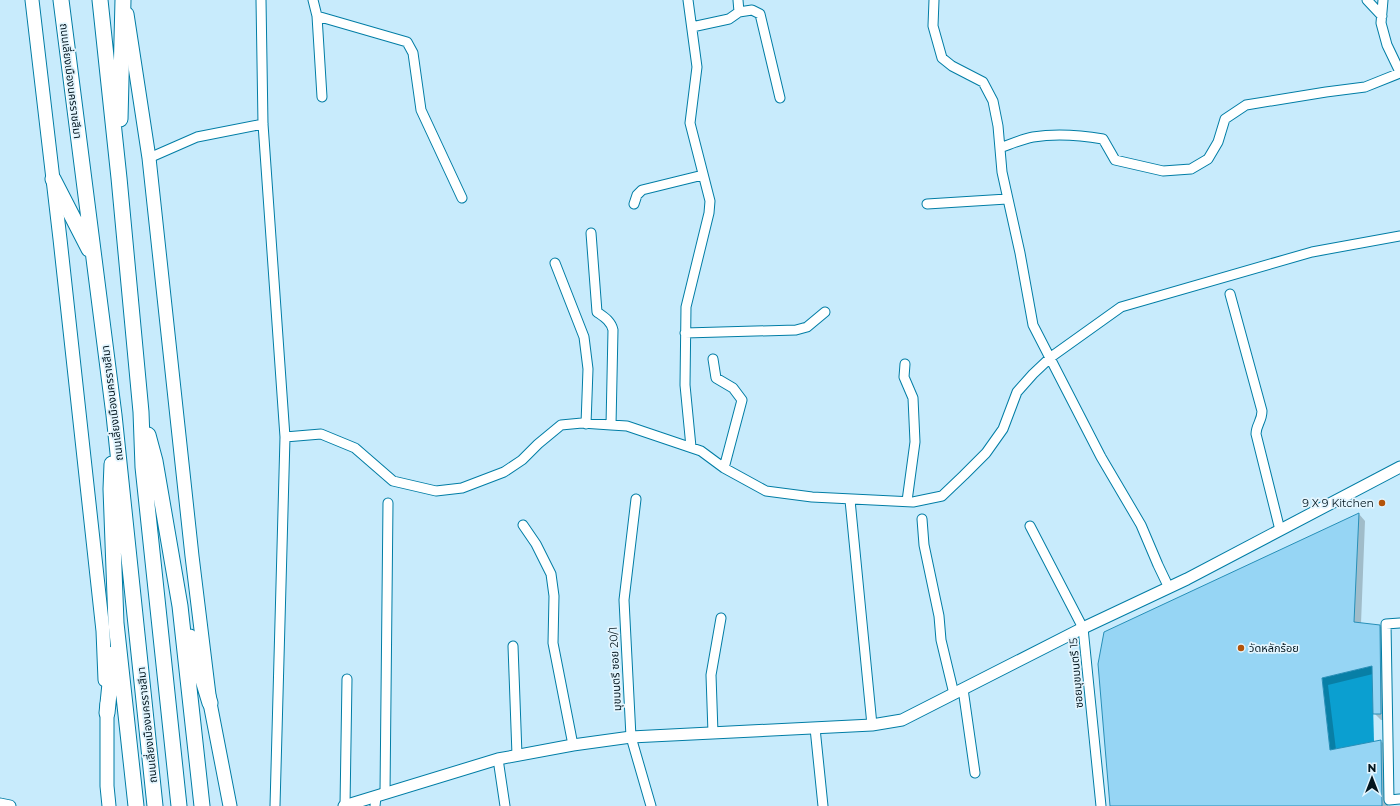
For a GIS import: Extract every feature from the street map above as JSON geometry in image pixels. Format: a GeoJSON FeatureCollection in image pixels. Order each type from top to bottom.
{"type":"FeatureCollection","features":[{"type":"Feature","properties":{"kind":"highway","name":"ถนนเลี่ยงเมืองนครราชสีมา"},"geometry":{"type":"LineString","coordinates":[[61,0],[114,415],[155,806]]}},
{"type":"Feature","properties":{"kind":"highway"},"geometry":{"type":"LineString","coordinates":[[100,0],[119,178],[141,412],[143,467],[179,806]]}},
{"type":"Feature","properties":{"kind":"highway"},"geometry":{"type":"LineString","coordinates":[[119,178],[124,0]]}},
{"type":"Feature","properties":{"kind":"highway"},"geometry":{"type":"LineString","coordinates":[[53,179],[94,258]]}},
{"type":"Feature","properties":{"kind":"highway"},"geometry":{"type":"LineString","coordinates":[[141,412],[156,462],[180,606],[202,806]]}},
{"type":"Feature","properties":{"kind":"highway"},"geometry":{"type":"LineString","coordinates":[[114,415],[111,489],[116,623],[136,806]]}},
{"type":"Feature","properties":{"kind":"highway"},"geometry":{"type":"LineString","coordinates":[[180,606],[210,703]]}},
{"type":"Feature","properties":{"kind":"highway"},"geometry":{"type":"LineString","coordinates":[[107,713],[116,623]]}},
{"type":"Feature","properties":{"kind":"main road"},"geometry":{"type":"LineString","coordinates":[[32,0],[102,631],[107,713],[107,786],[109,806]]}},
{"type":"Feature","properties":{"kind":"main road"},"geometry":{"type":"LineString","coordinates":[[124,0],[149,158],[192,556],[210,703],[230,806]]}},
{"type":"Feature","properties":{"kind":"street"},"geometry":{"type":"LineString","coordinates":[[260,0],[263,124],[285,437],[275,806]]}},
{"type":"Feature","properties":{"kind":"street"},"geometry":{"type":"LineString","coordinates":[[312,0],[317,16],[322,97]]}},
{"type":"Feature","properties":{"kind":"street"},"geometry":{"type":"LineString","coordinates":[[688,0],[697,66],[690,123],[710,201],[709,213],[686,307],[686,385],[691,447]]}},
{"type":"Feature","properties":{"kind":"street"},"geometry":{"type":"LineString","coordinates":[[738,0],[739,12]]}},
{"type":"Feature","properties":{"kind":"street"},"geometry":{"type":"LineString","coordinates":[[934,0],[933,26],[942,58],[952,66],[983,82],[993,102],[1002,172],[1020,253],[1033,325],[1051,357],[1101,457],[1141,525],[1169,588]]}},
{"type":"Feature","properties":{"kind":"street"},"geometry":{"type":"LineString","coordinates":[[1367,0],[1382,16]]}},
{"type":"Feature","properties":{"kind":"street"},"geometry":{"type":"LineString","coordinates":[[1000,148],[1032,137],[1062,135],[1084,136],[1103,139],[1115,160],[1163,171],[1191,169],[1208,158],[1218,142],[1225,119],[1246,105],[1365,87],[1400,72],[1386,45],[1381,23],[1383,0]]}},
{"type":"Feature","properties":{"kind":"street"},"geometry":{"type":"LineString","coordinates":[[692,28],[729,19],[739,12],[752,10],[760,14],[780,98]]}},
{"type":"Feature","properties":{"kind":"street"},"geometry":{"type":"LineString","coordinates":[[317,16],[407,42],[413,53],[421,110],[462,198]]}},
{"type":"Feature","properties":{"kind":"street"},"geometry":{"type":"LineString","coordinates":[[149,158],[197,137],[263,124]]}},
{"type":"Feature","properties":{"kind":"street"},"geometry":{"type":"LineString","coordinates":[[634,204],[637,195],[642,190],[703,175]]}},
{"type":"Feature","properties":{"kind":"street"},"geometry":{"type":"LineString","coordinates":[[927,204],[1007,199]]}},
{"type":"Feature","properties":{"kind":"street"},"geometry":{"type":"LineString","coordinates":[[591,233],[597,312],[609,321],[613,330],[611,425]]}},
{"type":"Feature","properties":{"kind":"street"},"geometry":{"type":"LineString","coordinates":[[285,437],[321,434],[356,448],[393,481],[436,491],[462,488],[504,472],[522,460],[538,444],[561,425],[586,424],[627,426],[701,450],[724,468],[766,491],[850,500],[913,502],[942,496],[986,454],[1003,429],[1017,392],[1051,357],[1121,307],[1312,252],[1400,236]]}},
{"type":"Feature","properties":{"kind":"street"},"geometry":{"type":"LineString","coordinates":[[555,263],[584,337],[588,369],[586,424]]}},
{"type":"Feature","properties":{"kind":"street"},"geometry":{"type":"LineString","coordinates":[[1230,294],[1262,411],[1262,418],[1256,427],[1256,434],[1280,530]]}},
{"type":"Feature","properties":{"kind":"street"},"geometry":{"type":"LineString","coordinates":[[686,333],[796,330],[807,327],[825,312]]}},
{"type":"Feature","properties":{"kind":"street"},"geometry":{"type":"LineString","coordinates":[[713,359],[716,378],[733,388],[742,400],[724,468]]}},
{"type":"Feature","properties":{"kind":"street"},"geometry":{"type":"LineString","coordinates":[[905,364],[904,377],[913,398],[915,442],[908,501]]}},
{"type":"Feature","properties":{"kind":"street"},"geometry":{"type":"LineString","coordinates":[[348,679],[345,806],[379,799],[498,759],[573,745],[631,737],[872,725],[902,720],[1084,628],[1169,588],[1400,467]]}},
{"type":"Feature","properties":{"kind":"street","name":"มุขมนตรี ซอย 20/1"},"geometry":{"type":"LineString","coordinates":[[636,499],[624,600],[631,737],[651,806]]}},
{"type":"Feature","properties":{"kind":"street"},"geometry":{"type":"LineString","coordinates":[[850,500],[872,725]]}},
{"type":"Feature","properties":{"kind":"street"},"geometry":{"type":"LineString","coordinates":[[379,799],[388,503]]}},
{"type":"Feature","properties":{"kind":"street"},"geometry":{"type":"LineString","coordinates":[[922,519],[924,546],[939,616],[941,640],[958,691],[975,773]]}},
{"type":"Feature","properties":{"kind":"street"},"geometry":{"type":"LineString","coordinates":[[523,525],[536,544],[551,574],[554,596],[553,643],[573,745]]}},
{"type":"Feature","properties":{"kind":"street","name":"ซอยมุขมนตรี 15"},"geometry":{"type":"LineString","coordinates":[[1030,526],[1084,628],[1101,806]]}},
{"type":"Feature","properties":{"kind":"street"},"geometry":{"type":"LineString","coordinates":[[713,733],[711,675],[721,618]]}},
{"type":"Feature","properties":{"kind":"street"},"geometry":{"type":"LineString","coordinates":[[1400,623],[1386,624],[1389,800],[1400,799]]}},
{"type":"Feature","properties":{"kind":"street"},"geometry":{"type":"LineString","coordinates":[[513,646],[517,755]]}},
{"type":"Feature","properties":{"kind":"street"},"geometry":{"type":"LineString","coordinates":[[815,728],[823,806]]}},
{"type":"Feature","properties":{"kind":"street"},"geometry":{"type":"LineString","coordinates":[[498,759],[505,806]]}},
{"type":"Feature","properties":{"kind":"street"},"geometry":{"type":"LineString","coordinates":[[0,804],[10,806]]}},
{"type":"Feature","properties":{"kind":"water"},"geometry":{"type":"Polygon","coordinates":[[[1372,666],[1374,742],[1330,750],[1322,678],[1372,666]]]}},
{"type":"Feature","properties":{"kind":"building","name":"วัดหลักร้อย"},"geometry":{"type":"Polygon","coordinates":[[[1359,513],[1354,622],[1380,625],[1381,714],[1373,714],[1372,666],[1322,678],[1330,750],[1381,740],[1382,806],[1110,806],[1098,664],[1104,632],[1359,513]]]}},
{"type":"Feature","properties":{"kind":"place","name":"9 X 9 Kitchen"},"geometry":{"type":"Point","coordinates":[1382,503]}},
{"type":"Feature","properties":{"kind":"place","name":"วัดหลักร้อย"},"geometry":{"type":"Point","coordinates":[1241,648]}}]}
